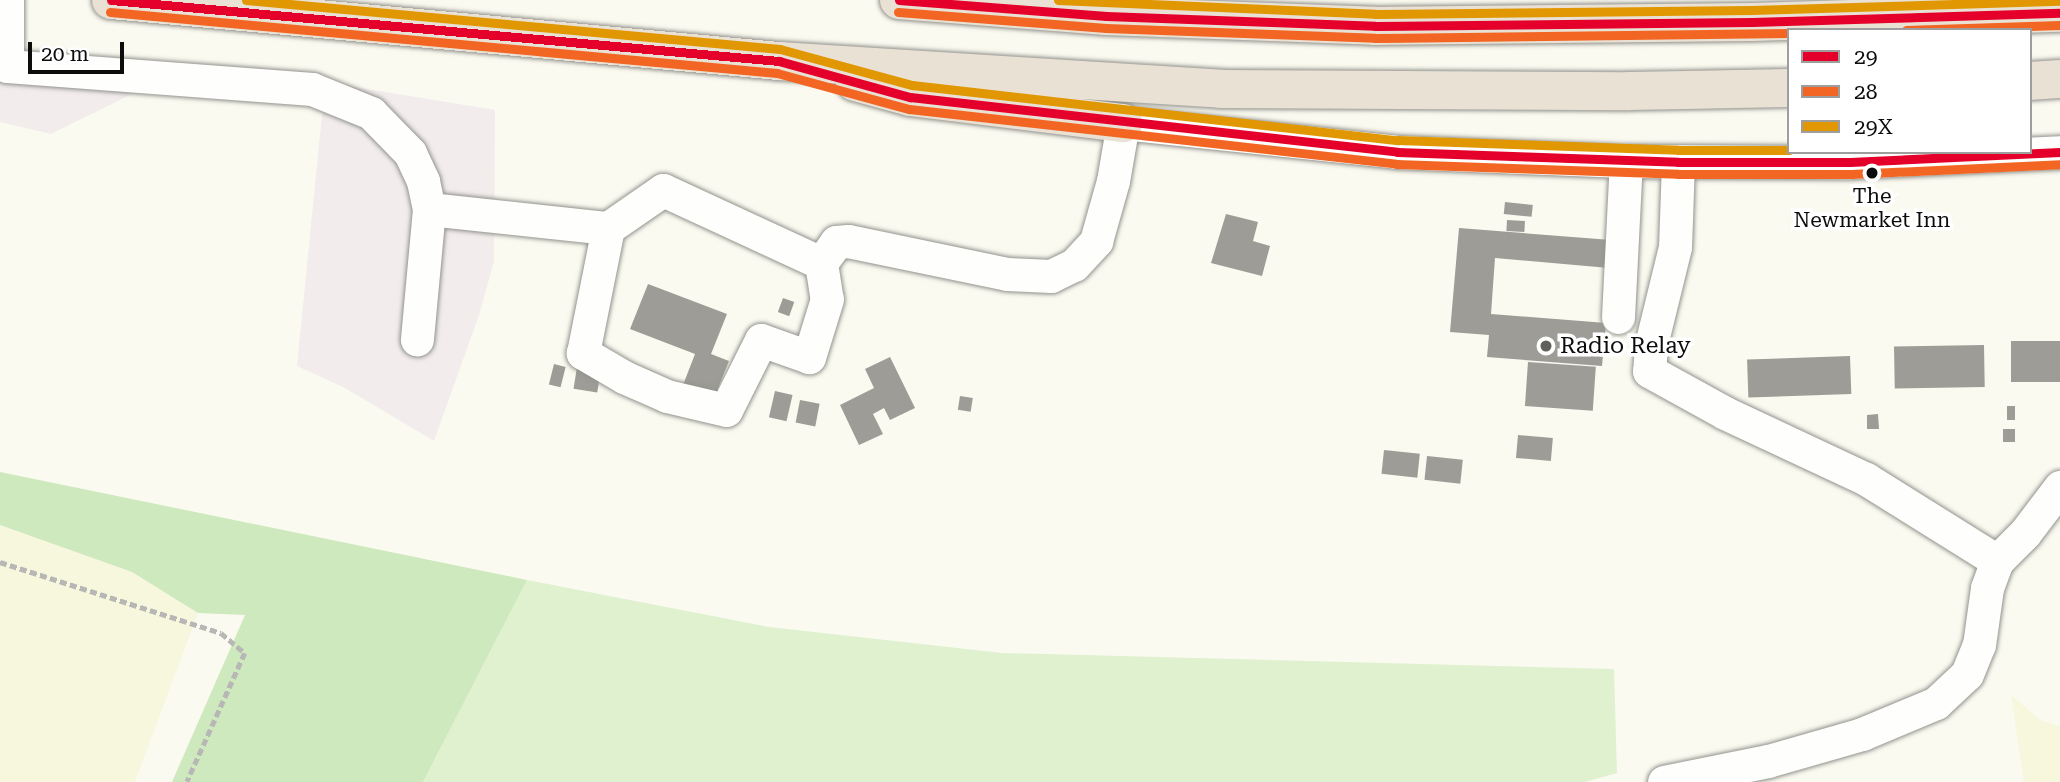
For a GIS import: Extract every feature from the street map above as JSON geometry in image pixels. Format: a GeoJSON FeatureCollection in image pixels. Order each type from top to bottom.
{"type":"FeatureCollection","features":[{"type":"Feature","properties":{"kind":"highway"},"geometry":{"type":"LineString","coordinates":[[111,0],[779,61],[1221,89],[1629,91],[1787,88]]}},
{"type":"Feature","properties":{"kind":"highway"},"geometry":{"type":"LineString","coordinates":[[899,0],[1106,16],[1375,26],[1752,22],[2060,13]]}},
{"type":"Feature","properties":{"kind":"highway"},"geometry":{"type":"LineString","coordinates":[[779,61],[910,97],[1124,123]]}},
{"type":"Feature","properties":{"kind":"highway"},"geometry":{"type":"LineString","coordinates":[[2032,81],[2060,79]]}},
{"type":"Feature","properties":{"kind":"street"},"geometry":{"type":"LineString","coordinates":[[7,0],[7,66],[312,89],[371,113],[410,153],[423,181],[429,209],[417,339]]}},
{"type":"Feature","properties":{"kind":"street"},"geometry":{"type":"LineString","coordinates":[[1046,0],[1106,16]]}},
{"type":"Feature","properties":{"kind":"street"},"geometry":{"type":"LineString","coordinates":[[608,228],[583,353],[667,397],[726,410],[761,340],[809,357],[827,299],[821,263],[836,242],[849,241],[1007,274],[1051,276],[1074,265],[1096,241],[1124,123],[1397,152],[1626,161],[1850,162],[2018,154]]}},
{"type":"Feature","properties":{"kind":"street"},"geometry":{"type":"LineString","coordinates":[[2032,153],[2060,152]]}},
{"type":"Feature","properties":{"kind":"street"},"geometry":{"type":"LineString","coordinates":[[1618,317],[1626,161]]}},
{"type":"Feature","properties":{"kind":"street"},"geometry":{"type":"LineString","coordinates":[[1678,162],[1675,247],[1651,345],[1649,371],[1725,413],[1866,479],[1997,561]]}},
{"type":"Feature","properties":{"kind":"street"},"geometry":{"type":"LineString","coordinates":[[429,209],[608,228],[663,190],[821,263]]}},
{"type":"Feature","properties":{"kind":"street"},"geometry":{"type":"LineString","coordinates":[[1664,782],[1782,757],[1861,734],[1936,703],[1967,674],[1979,645],[1987,588],[1997,561],[2025,533],[2060,487]]}},
{"type":"Feature","properties":{"kind":"path"},"geometry":{"type":"LineString","coordinates":[[0,562],[221,633],[245,653],[187,782]]}},
{"type":"Feature","properties":{"kind":"shaded area"},"geometry":{"type":"Polygon","coordinates":[[[0,63],[258,71],[495,110],[494,261],[480,312],[434,441],[345,388],[297,366],[323,105],[140,90],[51,134],[0,122],[0,63]]]}},
{"type":"Feature","properties":{"kind":"green space"},"geometry":{"type":"Polygon","coordinates":[[[0,472],[527,580],[423,782],[172,782],[245,615],[198,613],[132,572],[0,525],[0,472]]]}},
{"type":"Feature","properties":{"kind":"green space"},"geometry":{"type":"Polygon","coordinates":[[[0,525],[132,572],[198,613],[135,782],[0,782],[0,525]]]}},
{"type":"Feature","properties":{"kind":"green space"},"geometry":{"type":"Polygon","coordinates":[[[527,580],[769,627],[1002,653],[1614,669],[1617,773],[1585,782],[423,782],[527,580]]]}},
{"type":"Feature","properties":{"kind":"green space"},"geometry":{"type":"Polygon","coordinates":[[[2011,695],[2040,720],[2060,726],[2060,782],[2024,782],[2011,695]]]}},
{"type":"Feature","properties":{"kind":"building"},"geometry":{"type":"Polygon","coordinates":[[[1505,202],[1533,205],[1532,217],[1504,214],[1505,202]]]}},
{"type":"Feature","properties":{"kind":"building"},"geometry":{"type":"Polygon","coordinates":[[[1226,214],[1258,222],[1253,241],[1270,246],[1262,276],[1211,263],[1226,214]]]}},
{"type":"Feature","properties":{"kind":"building"},"geometry":{"type":"Polygon","coordinates":[[[1507,220],[1525,221],[1524,232],[1506,231],[1507,220]]]}},
{"type":"Feature","properties":{"kind":"building"},"geometry":{"type":"Polygon","coordinates":[[[1459,228],[1611,240],[1609,268],[1495,258],[1491,314],[1606,323],[1602,366],[1487,357],[1489,335],[1450,332],[1459,228]]]}},
{"type":"Feature","properties":{"kind":"building"},"geometry":{"type":"Polygon","coordinates":[[[648,284],[727,314],[711,354],[729,361],[714,398],[683,385],[695,354],[630,329],[648,284]]]}},
{"type":"Feature","properties":{"kind":"building"},"geometry":{"type":"Polygon","coordinates":[[[783,298],[794,302],[789,316],[778,312],[783,298]]]}},
{"type":"Feature","properties":{"kind":"building"},"geometry":{"type":"Polygon","coordinates":[[[2011,341],[2060,341],[2060,382],[2011,382],[2011,341]]]}},
{"type":"Feature","properties":{"kind":"building"},"geometry":{"type":"Polygon","coordinates":[[[1984,345],[1985,387],[1895,389],[1894,347],[1984,345]]]}},
{"type":"Feature","properties":{"kind":"building"},"geometry":{"type":"Polygon","coordinates":[[[1850,356],[1851,394],[1748,398],[1747,360],[1850,356]]]}},
{"type":"Feature","properties":{"kind":"building"},"geometry":{"type":"Polygon","coordinates":[[[890,357],[915,408],[890,420],[884,408],[873,414],[883,434],[859,445],[840,405],[874,388],[865,369],[890,357]]]}},
{"type":"Feature","properties":{"kind":"building"},"geometry":{"type":"Polygon","coordinates":[[[1528,362],[1596,367],[1593,411],[1525,406],[1528,362]]]}},
{"type":"Feature","properties":{"kind":"building"},"geometry":{"type":"Polygon","coordinates":[[[554,364],[566,367],[561,387],[549,384],[554,364]]]}},
{"type":"Feature","properties":{"kind":"building"},"geometry":{"type":"Polygon","coordinates":[[[577,367],[601,371],[597,392],[574,389],[577,367]]]}},
{"type":"Feature","properties":{"kind":"building"},"geometry":{"type":"Polygon","coordinates":[[[775,391],[793,395],[786,421],[769,417],[775,391]]]}},
{"type":"Feature","properties":{"kind":"building"},"geometry":{"type":"Polygon","coordinates":[[[960,396],[973,398],[971,412],[958,410],[960,396]]]}},
{"type":"Feature","properties":{"kind":"building"},"geometry":{"type":"Polygon","coordinates":[[[800,400],[820,404],[815,426],[796,423],[800,400]]]}},
{"type":"Feature","properties":{"kind":"building"},"geometry":{"type":"Polygon","coordinates":[[[2007,406],[2015,406],[2015,420],[2007,420],[2007,406]]]}},
{"type":"Feature","properties":{"kind":"building"},"geometry":{"type":"Polygon","coordinates":[[[1878,414],[1879,429],[1867,429],[1867,415],[1878,414]]]}},
{"type":"Feature","properties":{"kind":"building"},"geometry":{"type":"Polygon","coordinates":[[[2003,429],[2015,429],[2015,442],[2003,442],[2003,429]]]}},
{"type":"Feature","properties":{"kind":"building"},"geometry":{"type":"Polygon","coordinates":[[[1518,435],[1553,438],[1551,461],[1516,458],[1518,435]]]}},
{"type":"Feature","properties":{"kind":"building"},"geometry":{"type":"Polygon","coordinates":[[[1384,450],[1420,454],[1417,478],[1381,474],[1384,450]]]}},
{"type":"Feature","properties":{"kind":"building"},"geometry":{"type":"Polygon","coordinates":[[[1427,456],[1463,460],[1460,484],[1424,480],[1427,456]]]}},
{"type":"Feature","properties":{"kind":"transit line","name":"29"},"geometry":{"type":"LineString","coordinates":[[111,0],[779,61],[910,97],[1397,152],[1678,162],[1850,162],[2018,154]]}},
{"type":"Feature","properties":{"kind":"transit line","name":"29X"},"geometry":{"type":"LineString","coordinates":[[246,0],[780,49],[912,85],[1398,140],[1678,150],[1787,150]]}},
{"type":"Feature","properties":{"kind":"transit line","name":"29"},"geometry":{"type":"LineString","coordinates":[[899,0],[1106,16],[1375,26],[1752,22],[2060,13]]}},
{"type":"Feature","properties":{"kind":"transit line","name":"29X"},"geometry":{"type":"LineString","coordinates":[[1058,0],[1375,14],[1752,10],[2060,1]]}},
{"type":"Feature","properties":{"kind":"transit line","name":"28"},"geometry":{"type":"LineString","coordinates":[[110,12],[777,73],[909,109],[1396,164],[1678,174],[1851,174],[2060,164]]}},
{"type":"Feature","properties":{"kind":"transit line","name":"28"},"geometry":{"type":"LineString","coordinates":[[898,12],[1106,28],[1375,38],[1787,33]]}},
{"type":"Feature","properties":{"kind":"transit line","name":"28"},"geometry":{"type":"LineString","coordinates":[[1968,28],[2060,25]]}},
{"type":"Feature","properties":{"kind":"transit line","name":"29"},"geometry":{"type":"LineString","coordinates":[[2032,153],[2060,152]]}},
{"type":"Feature","properties":{"kind":"place","name":"The Newmarket Inn"},"geometry":{"type":"Point","coordinates":[1872,173]}},
{"type":"Feature","properties":{"kind":"place","name":"Radio Relay"},"geometry":{"type":"Point","coordinates":[1546,346]}}]}
